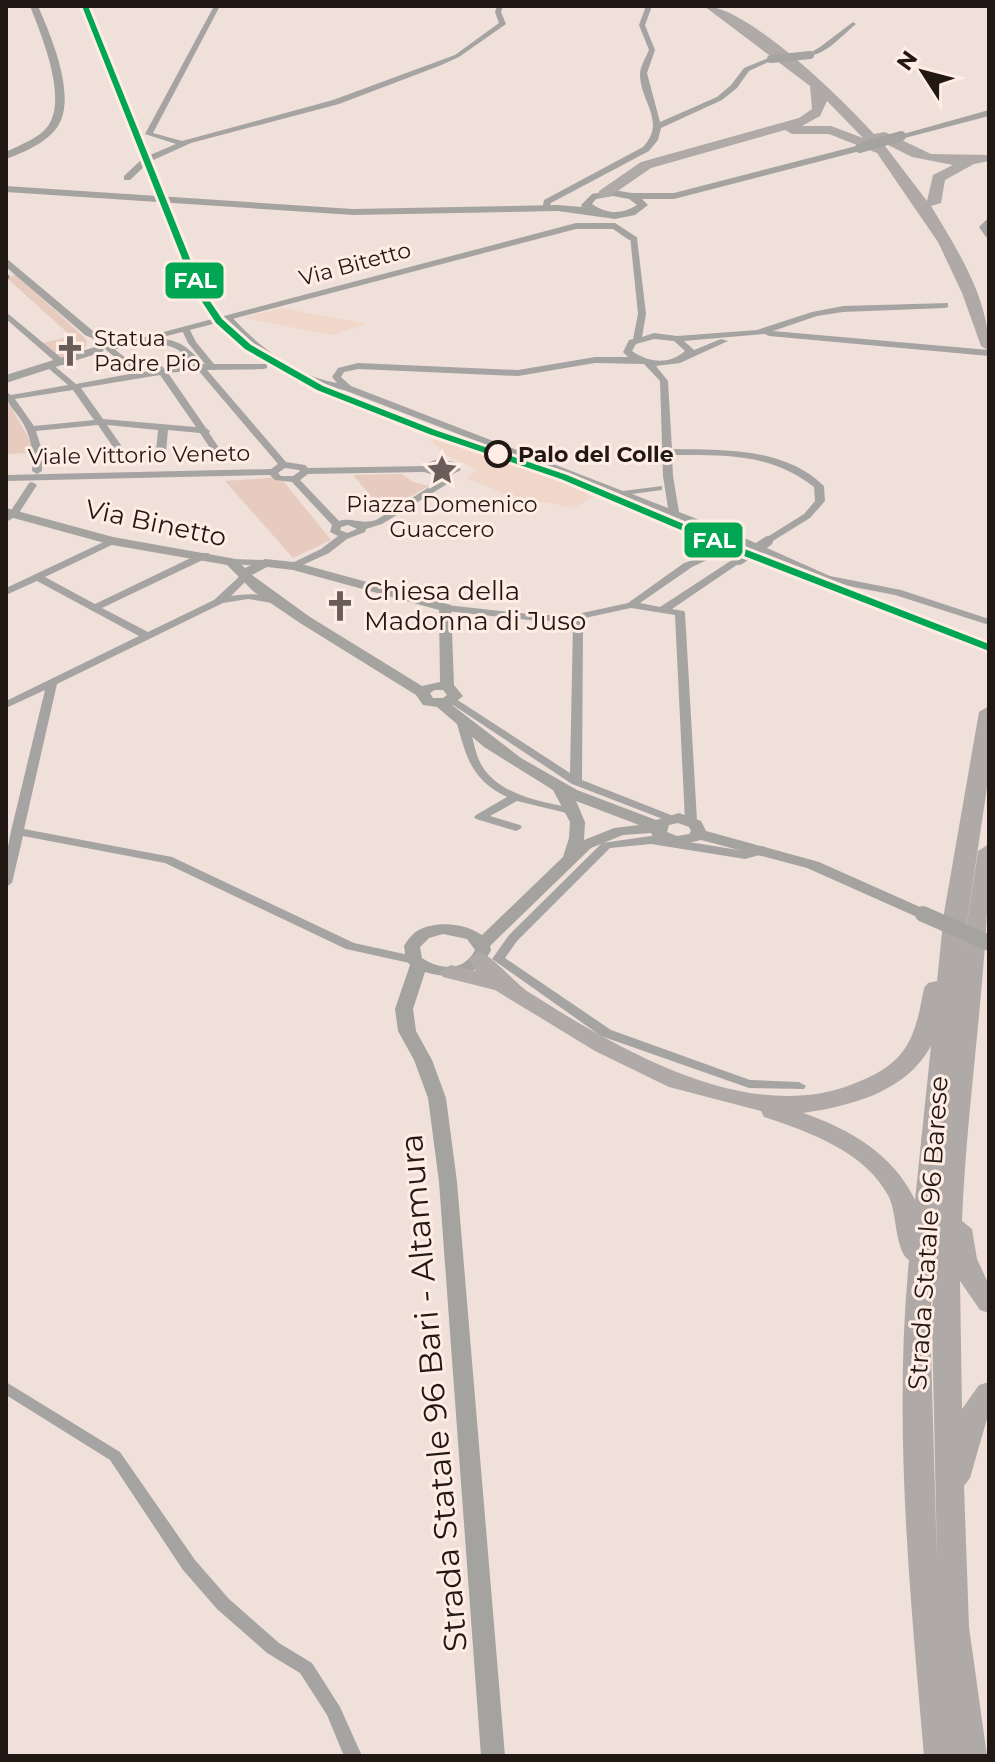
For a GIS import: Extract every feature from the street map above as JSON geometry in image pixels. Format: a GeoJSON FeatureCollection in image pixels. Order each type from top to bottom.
{"type":"FeatureCollection","features":[{"type":"Feature","properties":{"kind":"highway"},"geometry":{"type":"LineString","coordinates":[[710,6],[764,41],[816,83],[890,159],[936,225],[969,291],[989,346]]}},
{"type":"Feature","properties":{"kind":"highway"},"geometry":{"type":"LineString","coordinates":[[720,6],[782,47],[880,135],[934,203],[964,249],[989,314]]}},
{"type":"Feature","properties":{"kind":"highway"},"geometry":{"type":"LineString","coordinates":[[604,194],[628,191],[631,173],[646,165],[804,121],[819,110],[822,101],[816,83]]}},
{"type":"Feature","properties":{"kind":"highway"},"geometry":{"type":"LineString","coordinates":[[767,132],[831,130],[864,142],[890,159]]}},
{"type":"Feature","properties":{"kind":"highway"},"geometry":{"type":"LineString","coordinates":[[880,135],[927,159],[958,163],[986,158]]}},
{"type":"Feature","properties":{"kind":"highway"},"geometry":{"type":"LineString","coordinates":[[934,203],[934,184],[938,178],[986,158]]}},
{"type":"Feature","properties":{"kind":"highway","name":"Strada Statale 96 Barese"},"geometry":{"type":"LineString","coordinates":[[940,1756],[920,1532],[917,1318],[955,913],[989,712]]}},
{"type":"Feature","properties":{"kind":"highway","name":"Strada Statale 96 Barese"},"geometry":{"type":"LineString","coordinates":[[971,1756],[954,1627],[945,1321],[952,1165],[965,1017],[989,851]]}},
{"type":"Feature","properties":{"kind":"highway"},"geometry":{"type":"LineString","coordinates":[[737,1099],[817,1105],[861,1092],[895,1074],[915,1053],[926,1030],[955,913]]}},
{"type":"Feature","properties":{"kind":"highway"},"geometry":{"type":"LineString","coordinates":[[480,952],[503,986]]}},
{"type":"Feature","properties":{"kind":"highway"},"geometry":{"type":"LineString","coordinates":[[446,972],[503,986],[659,1075],[813,1124],[854,1145],[880,1164],[896,1184],[914,1243],[917,1318]]}},
{"type":"Feature","properties":{"kind":"highway"},"geometry":{"type":"LineString","coordinates":[[952,1165],[961,1187],[959,1243],[969,1276],[989,1303]]}},
{"type":"Feature","properties":{"kind":"highway"},"geometry":{"type":"LineString","coordinates":[[950,1499],[974,1412],[989,1392]]}},
{"type":"Feature","properties":{"kind":"street"},"geometry":{"type":"LineString","coordinates":[[6,156],[50,129],[58,115],[53,52],[34,6]]}},
{"type":"Feature","properties":{"kind":"street"},"geometry":{"type":"LineString","coordinates":[[182,143],[149,134],[217,6]]}},
{"type":"Feature","properties":{"kind":"street"},"geometry":{"type":"LineString","coordinates":[[127,178],[146,160],[182,143],[336,102],[446,61],[503,24],[498,12],[500,6]]}},
{"type":"Feature","properties":{"kind":"street"},"geometry":{"type":"LineString","coordinates":[[545,208],[547,202],[646,149],[654,140],[658,127],[643,73],[652,50],[642,25],[649,6]]}},
{"type":"Feature","properties":{"kind":"street"},"geometry":{"type":"LineString","coordinates":[[658,127],[725,95],[745,67],[771,59],[810,55],[833,44],[839,34],[853,24]]}},
{"type":"Feature","properties":{"kind":"street"},"geometry":{"type":"LineString","coordinates":[[581,225],[989,113]]}},
{"type":"Feature","properties":{"kind":"street"},"geometry":{"type":"LineString","coordinates":[[628,191],[667,197],[720,185]]}},
{"type":"Feature","properties":{"kind":"street"},"geometry":{"type":"LineString","coordinates":[[6,189],[391,213],[591,208],[610,215],[630,235]]}},
{"type":"Feature","properties":{"kind":"street"},"geometry":{"type":"LineString","coordinates":[[595,360],[627,348],[637,339],[642,314],[630,235],[642,201],[628,191]]}},
{"type":"Feature","properties":{"kind":"street"},"geometry":{"type":"LineString","coordinates":[[581,225],[590,220],[591,208],[604,194]]}},
{"type":"Feature","properties":{"kind":"street"},"geometry":{"type":"LineString","coordinates":[[581,225],[615,226],[630,235]]}},
{"type":"Feature","properties":{"kind":"street","name":"Via Bitetto"},"geometry":{"type":"LineString","coordinates":[[61,364],[98,343],[144,341],[581,225]]}},
{"type":"Feature","properties":{"kind":"street"},"geometry":{"type":"LineString","coordinates":[[6,261],[98,343],[143,375]]}},
{"type":"Feature","properties":{"kind":"street"},"geometry":{"type":"LineString","coordinates":[[637,339],[739,336],[824,312],[945,305]]}},
{"type":"Feature","properties":{"kind":"street"},"geometry":{"type":"LineString","coordinates":[[642,314],[664,337]]}},
{"type":"Feature","properties":{"kind":"street"},"geometry":{"type":"LineString","coordinates":[[6,315],[61,364],[127,461]]}},
{"type":"Feature","properties":{"kind":"street"},"geometry":{"type":"LineString","coordinates":[[229,319],[257,346],[282,363],[326,385],[348,388]]}},
{"type":"Feature","properties":{"kind":"street"},"geometry":{"type":"LineString","coordinates":[[186,330],[192,343],[210,365]]}},
{"type":"Feature","properties":{"kind":"street"},"geometry":{"type":"LineString","coordinates":[[758,333],[989,353]]}},
{"type":"Feature","properties":{"kind":"street"},"geometry":{"type":"LineString","coordinates":[[739,336],[683,358],[595,360],[518,373],[354,366],[336,375],[338,383],[348,388],[674,513],[827,579],[897,592],[989,622]]}},
{"type":"Feature","properties":{"kind":"street"},"geometry":{"type":"LineString","coordinates":[[674,513],[668,476],[664,381],[689,347],[677,339]]}},
{"type":"Feature","properties":{"kind":"street"},"geometry":{"type":"LineString","coordinates":[[144,341],[177,344],[283,465]]}},
{"type":"Feature","properties":{"kind":"street"},"geometry":{"type":"LineString","coordinates":[[627,348],[664,381]]}},
{"type":"Feature","properties":{"kind":"street"},"geometry":{"type":"LineString","coordinates":[[6,379],[61,364]]}},
{"type":"Feature","properties":{"kind":"street"},"geometry":{"type":"LineString","coordinates":[[7,397],[77,389],[161,369],[210,365],[264,366]]}},
{"type":"Feature","properties":{"kind":"street"},"geometry":{"type":"LineString","coordinates":[[161,369],[219,455]]}},
{"type":"Feature","properties":{"kind":"street"},"geometry":{"type":"LineString","coordinates":[[7,397],[32,429],[40,453],[37,471]]}},
{"type":"Feature","properties":{"kind":"street"},"geometry":{"type":"LineString","coordinates":[[32,429],[103,422],[205,431]]}},
{"type":"Feature","properties":{"kind":"street"},"geometry":{"type":"LineString","coordinates":[[161,452],[163,429]]}},
{"type":"Feature","properties":{"kind":"street"},"geometry":{"type":"LineString","coordinates":[[664,609],[807,516],[820,501],[819,486],[804,472],[786,463],[760,457],[667,452]]}},
{"type":"Feature","properties":{"kind":"street","name":"Viale Vittorio Veneto"},"geometry":{"type":"LineString","coordinates":[[6,478],[273,472],[283,465],[298,465],[305,471],[427,469],[435,475],[449,475],[449,479],[379,522],[362,527]]}},
{"type":"Feature","properties":{"kind":"street"},"geometry":{"type":"LineString","coordinates":[[305,471],[294,479],[337,525]]}},
{"type":"Feature","properties":{"kind":"street","name":"Viale Vittorio Veneto"},"geometry":{"type":"LineString","coordinates":[[273,472],[278,478],[294,479]]}},
{"type":"Feature","properties":{"kind":"street"},"geometry":{"type":"LineString","coordinates":[[646,502],[668,476]]}},
{"type":"Feature","properties":{"kind":"street"},"geometry":{"type":"LineString","coordinates":[[9,515],[32,485]]}},
{"type":"Feature","properties":{"kind":"street"},"geometry":{"type":"LineString","coordinates":[[617,491],[633,493],[659,488]]}},
{"type":"Feature","properties":{"kind":"street"},"geometry":{"type":"LineString","coordinates":[[646,502],[665,501],[671,496]]}},
{"type":"Feature","properties":{"kind":"street","name":"Via Binetto"},"geometry":{"type":"LineString","coordinates":[[9,515],[112,541],[231,562],[280,603],[422,692],[432,686],[447,697]]}},
{"type":"Feature","properties":{"kind":"street"},"geometry":{"type":"LineString","coordinates":[[294,566],[322,553],[344,536],[359,534],[362,527],[353,522],[337,525]]}},
{"type":"Feature","properties":{"kind":"street"},"geometry":{"type":"LineString","coordinates":[[337,525],[335,532],[344,536]]}},
{"type":"Feature","properties":{"kind":"street"},"geometry":{"type":"LineString","coordinates":[[6,592],[112,541]]}},
{"type":"Feature","properties":{"kind":"street"},"geometry":{"type":"LineString","coordinates":[[322,553],[316,563],[318,569],[326,574]]}},
{"type":"Feature","properties":{"kind":"street"},"geometry":{"type":"LineString","coordinates":[[94,608],[205,555]]}},
{"type":"Feature","properties":{"kind":"street"},"geometry":{"type":"LineString","coordinates":[[631,605],[688,565],[702,560]]}},
{"type":"Feature","properties":{"kind":"street"},"geometry":{"type":"LineString","coordinates":[[231,562],[294,566],[446,608],[573,618],[631,605],[680,613],[695,828],[689,840],[675,841],[663,837],[663,825]]}},
{"type":"Feature","properties":{"kind":"street"},"geometry":{"type":"LineString","coordinates":[[218,602],[245,575],[265,563]]}},
{"type":"Feature","properties":{"kind":"street"},"geometry":{"type":"LineString","coordinates":[[37,577],[147,636]]}},
{"type":"Feature","properties":{"kind":"street"},"geometry":{"type":"LineString","coordinates":[[6,705],[218,602],[248,596],[280,603]]}},
{"type":"Feature","properties":{"kind":"street"},"geometry":{"type":"LineString","coordinates":[[446,608],[447,697],[463,724],[477,766],[495,784],[516,797],[575,812]]}},
{"type":"Feature","properties":{"kind":"street"},"geometry":{"type":"LineString","coordinates":[[573,618],[578,623],[576,782]]}},
{"type":"Feature","properties":{"kind":"street"},"geometry":{"type":"LineString","coordinates":[[6,883],[13,836],[52,683]]}},
{"type":"Feature","properties":{"kind":"street"},"geometry":{"type":"LineString","coordinates":[[447,697],[576,782],[663,825]]}},
{"type":"Feature","properties":{"kind":"street"},"geometry":{"type":"LineString","coordinates":[[463,724],[553,784],[594,806],[663,825],[695,828],[813,865],[989,943]]}},
{"type":"Feature","properties":{"kind":"street"},"geometry":{"type":"LineString","coordinates":[[553,784],[575,812],[579,837],[568,861]]}},
{"type":"Feature","properties":{"kind":"street"},"geometry":{"type":"LineString","coordinates":[[516,797],[480,817],[516,827]]}},
{"type":"Feature","properties":{"kind":"street"},"geometry":{"type":"LineString","coordinates":[[523,908],[490,926],[464,931],[433,930],[415,956],[413,987],[446,972],[471,966],[480,952],[523,908],[568,861],[599,837],[663,825]]}},
{"type":"Feature","properties":{"kind":"street"},"geometry":{"type":"LineString","coordinates":[[13,836],[168,860],[350,946],[415,956],[446,972]]}},
{"type":"Feature","properties":{"kind":"street"},"geometry":{"type":"LineString","coordinates":[[763,850],[745,855],[651,840],[606,845],[513,938],[498,959],[606,1033],[749,1084],[799,1086]]}},
{"type":"Feature","properties":{"kind":"street"},"geometry":{"type":"LineString","coordinates":[[464,931],[480,952]]}},
{"type":"Feature","properties":{"kind":"street","name":"Strada Statale 96 Bari - Altamura"},"geometry":{"type":"LineString","coordinates":[[413,987],[404,1009],[407,1031],[423,1060],[437,1098],[448,1182],[493,1756]]}},
{"type":"Feature","properties":{"kind":"street"},"geometry":{"type":"LineString","coordinates":[[6,1388],[115,1456],[189,1565],[223,1604],[273,1648],[306,1668],[334,1712],[353,1756]]}},
{"type":"Feature","properties":{"kind":"shaded area"},"geometry":{"type":"Polygon","coordinates":[[[15,274],[85,338],[87,343],[82,352],[62,360],[43,343],[71,336],[8,279],[15,274]]]}},
{"type":"Feature","properties":{"kind":"shaded area"},"geometry":{"type":"Polygon","coordinates":[[[282,308],[367,324],[331,335],[244,318],[282,308]]]}},
{"type":"Feature","properties":{"kind":"shaded area"},"geometry":{"type":"Polygon","coordinates":[[[6,403],[9,403],[37,453],[6,454],[6,403]]]}},
{"type":"Feature","properties":{"kind":"shaded area"},"geometry":{"type":"Polygon","coordinates":[[[450,433],[603,491],[574,508],[508,495],[465,478],[478,470],[445,455],[431,441],[450,433]]]}},
{"type":"Feature","properties":{"kind":"shaded area"},"geometry":{"type":"Polygon","coordinates":[[[402,474],[413,482],[429,486],[384,511],[353,475],[402,474]]]}},
{"type":"Feature","properties":{"kind":"shaded area"},"geometry":{"type":"Polygon","coordinates":[[[280,477],[331,540],[293,558],[225,481],[280,477]]]}},
{"type":"Feature","properties":{"kind":"transit line","name":"FAL"},"geometry":{"type":"LineString","coordinates":[[85,6],[199,291],[219,321],[248,347],[320,388],[432,432],[564,477],[725,545],[989,648]]}},
{"type":"Feature","properties":{"kind":"place","name":"Statua Padre Pio"},"geometry":{"type":"Point","coordinates":[70,351]}},
{"type":"Feature","properties":{"kind":"place","name":"Palo del Colle"},"geometry":{"type":"Point","coordinates":[498,454]}},
{"type":"Feature","properties":{"kind":"place","name":"Piazza Domenico Guaccero"},"geometry":{"type":"Point","coordinates":[442,470]}},
{"type":"Feature","properties":{"kind":"place","name":"Chiesa della Madonna di Juso"},"geometry":{"type":"Point","coordinates":[340,606]}}]}
